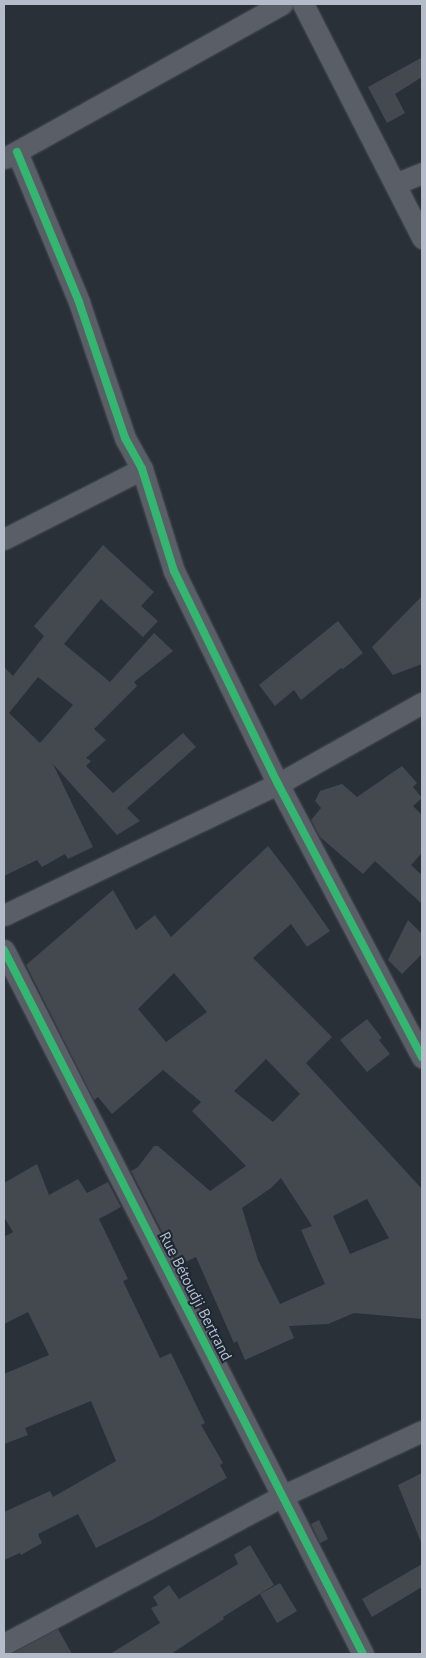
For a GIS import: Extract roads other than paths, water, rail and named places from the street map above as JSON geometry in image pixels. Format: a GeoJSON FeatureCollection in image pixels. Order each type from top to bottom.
{"type":"FeatureCollection","features":[{"type":"Feature","properties":{"kind":"street"},"geometry":{"type":"LineString","coordinates":[[282,4],[10,156],[79,302],[124,438],[142,469],[174,571],[278,784],[422,1056]]}},
{"type":"Feature","properties":{"kind":"street"},"geometry":{"type":"LineString","coordinates":[[303,4],[422,238]]}},
{"type":"Feature","properties":{"kind":"street"},"geometry":{"type":"LineString","coordinates":[[395,184],[422,174]]}},
{"type":"Feature","properties":{"kind":"street"},"geometry":{"type":"LineString","coordinates":[[4,539],[142,469]]}},
{"type":"Feature","properties":{"kind":"street"},"geometry":{"type":"LineString","coordinates":[[4,915],[278,784],[422,703]]}},
{"type":"Feature","properties":{"kind":"street","name":"Rue Bétoudji Bertrand"},"geometry":{"type":"LineString","coordinates":[[4,950],[364,1654]]}},
{"type":"Feature","properties":{"kind":"street"},"geometry":{"type":"LineString","coordinates":[[4,1644],[282,1496],[422,1431]]}}]}
